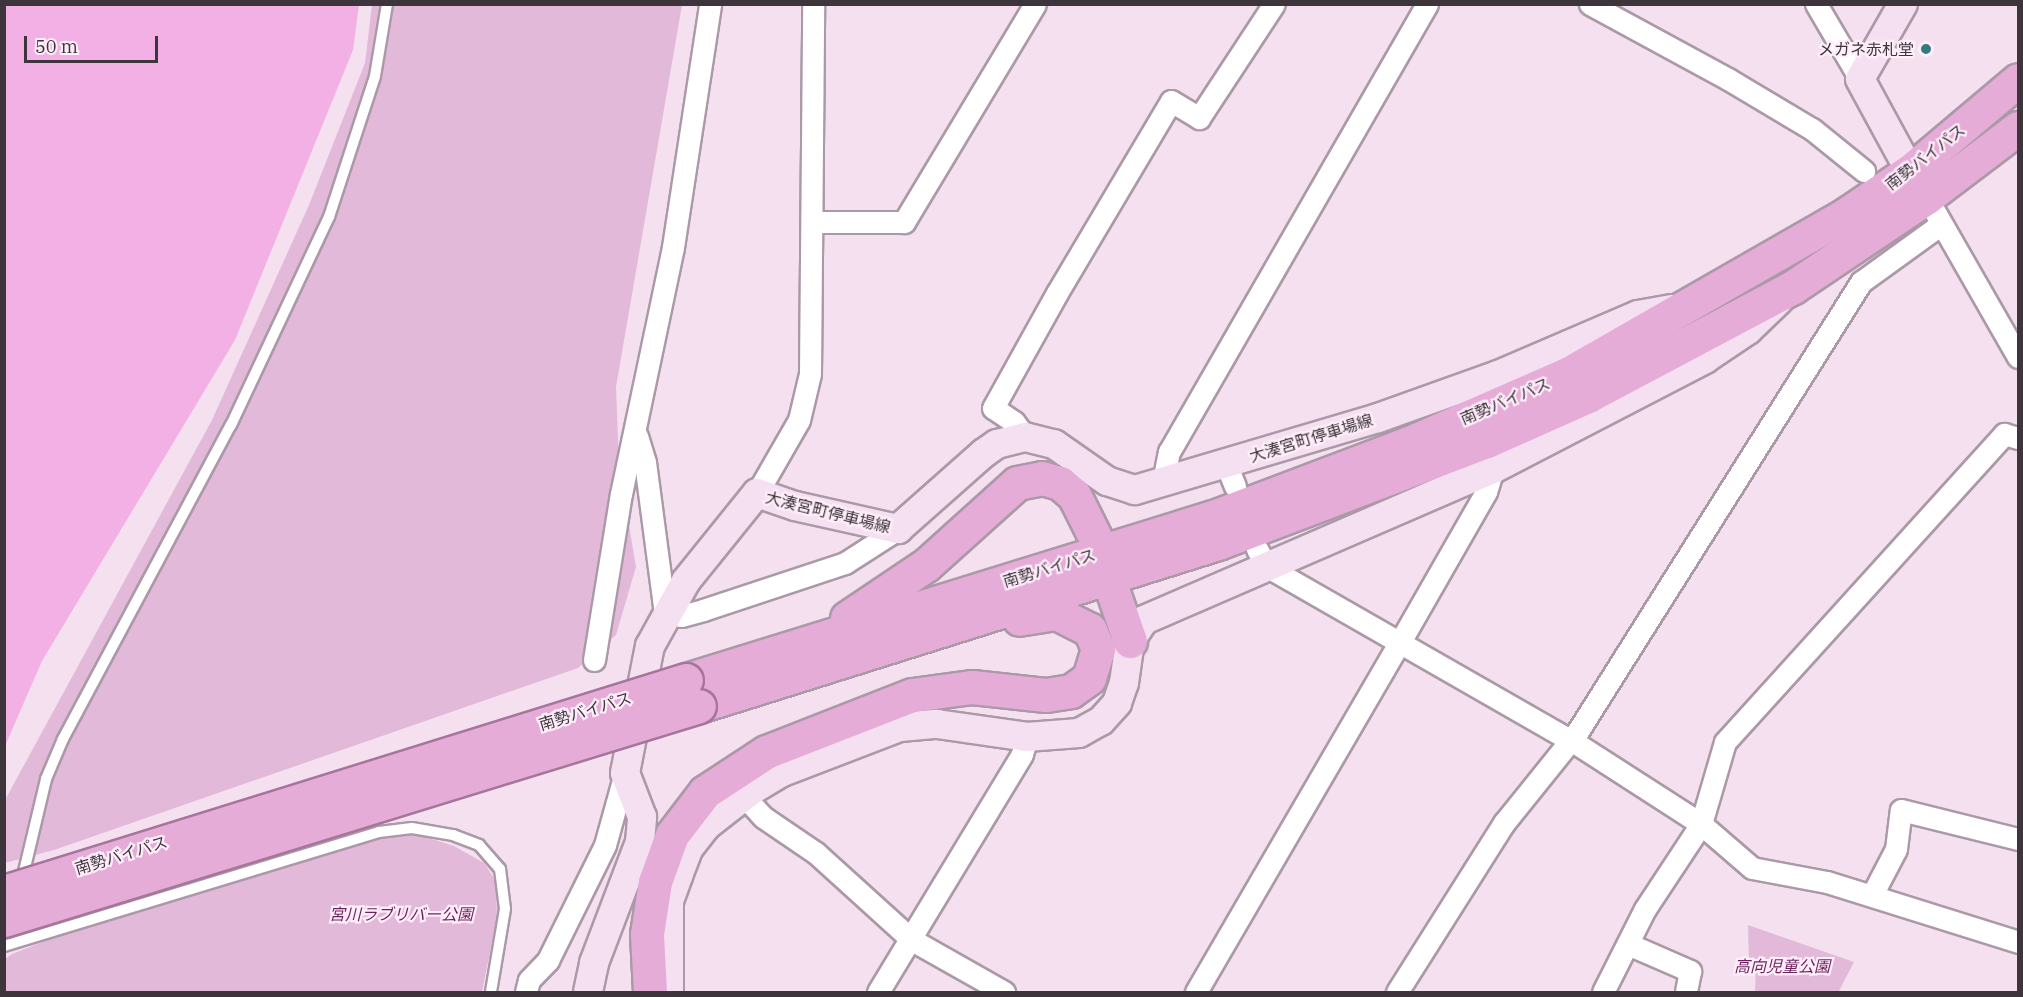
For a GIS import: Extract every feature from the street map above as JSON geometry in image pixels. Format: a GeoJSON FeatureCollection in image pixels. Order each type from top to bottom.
{"type":"FeatureCollection","features":[{"type":"Feature","properties":{"kind":"highway","name":"南勢バイパス"},"geometry":{"type":"LineString","coordinates":[[4,920],[693,693],[1213,517],[1409,443],[1569,373],[1694,305],[1845,215],[1926,198],[2019,80]]}},
{"type":"Feature","properties":{"kind":"highway","name":"南勢バイパス"},"geometry":{"type":"LineString","coordinates":[[4,891],[1218,543],[1424,467],[1588,396],[1792,287],[1926,198],[2019,128]]}},
{"type":"Feature","properties":{"kind":"highway"},"geometry":{"type":"LineString","coordinates":[[693,693],[772,641],[843,620],[866,608],[926,565],[1017,483],[1042,478],[1060,483],[1074,495],[1095,537]]}},
{"type":"Feature","properties":{"kind":"highway"},"geometry":{"type":"LineString","coordinates":[[1113,591],[1130,641]]}},
{"type":"Feature","properties":{"kind":"highway"},"geometry":{"type":"LineString","coordinates":[[650,993],[650,903],[662,856],[685,815],[723,778],[785,744],[864,712],[932,690],[972,687],[1046,695],[1071,691],[1089,678],[1098,649],[1090,630],[1075,619],[1056,613],[1038,614],[773,695],[693,693]]}},
{"type":"Feature","properties":{"kind":"main road"},"geometry":{"type":"LineString","coordinates":[[1903,4],[1860,79],[1926,198]]}},
{"type":"Feature","properties":{"kind":"main road"},"geometry":{"type":"LineString","coordinates":[[669,993],[669,901],[689,848],[706,825],[744,796],[780,773],[900,727],[937,724],[1027,737],[1079,733],[1101,721],[1117,703],[1124,683],[1130,641],[1143,620],[1261,558],[1493,469],[1705,358],[1748,330],[1792,287]]}},
{"type":"Feature","properties":{"kind":"main road","name":"大湊宮町停車場線"},"geometry":{"type":"LineString","coordinates":[[625,773],[650,646],[665,613],[757,494],[795,506],[898,530],[984,453],[997,444],[1025,437],[1054,444],[1085,468],[1120,486],[1135,490],[1163,482],[1230,475],[1302,443],[1498,375],[1638,315],[1694,305]]}},
{"type":"Feature","properties":{"kind":"main road"},"geometry":{"type":"LineString","coordinates":[[588,993],[594,963],[640,842],[642,817],[625,773]]}},
{"type":"Feature","properties":{"kind":"street"},"geometry":{"type":"LineString","coordinates":[[594,660],[621,494],[636,435],[674,247],[710,4]]}},
{"type":"Feature","properties":{"kind":"street"},"geometry":{"type":"LineString","coordinates":[[757,494],[799,420],[807,390],[812,222],[813,4]]}},
{"type":"Feature","properties":{"kind":"street"},"geometry":{"type":"LineString","coordinates":[[812,222],[904,222],[1035,4]]}},
{"type":"Feature","properties":{"kind":"street"},"geometry":{"type":"LineString","coordinates":[[1025,437],[1014,422],[993,408],[1057,292],[1171,101],[1199,118],[1274,4]]}},
{"type":"Feature","properties":{"kind":"street"},"geometry":{"type":"LineString","coordinates":[[1163,482],[1169,452],[1427,4]]}},
{"type":"Feature","properties":{"kind":"street"},"geometry":{"type":"LineString","coordinates":[[1590,4],[1719,73],[1812,129],[1864,171]]}},
{"type":"Feature","properties":{"kind":"street"},"geometry":{"type":"LineString","coordinates":[[1816,4],[1860,79]]}},
{"type":"Feature","properties":{"kind":"street"},"geometry":{"type":"LineString","coordinates":[[1397,993],[1504,823],[1569,740],[1861,282],[1926,198],[2019,357]]}},
{"type":"Feature","properties":{"kind":"street"},"geometry":{"type":"LineString","coordinates":[[1603,993],[1645,909],[1701,824],[1725,742],[2004,434],[2019,438]]}},
{"type":"Feature","properties":{"kind":"street"},"geometry":{"type":"LineString","coordinates":[[636,435],[645,462],[665,613],[681,616],[703,610],[845,563],[898,530]]}},
{"type":"Feature","properties":{"kind":"street"},"geometry":{"type":"LineString","coordinates":[[1196,993],[1486,492],[1493,469]]}},
{"type":"Feature","properties":{"kind":"street"},"geometry":{"type":"LineString","coordinates":[[1261,558],[1569,740],[1701,824],[1745,864],[1760,871],[1827,882],[2019,942]]}},
{"type":"Feature","properties":{"kind":"street"},"geometry":{"type":"LineString","coordinates":[[879,993],[1022,754],[1027,737]]}},
{"type":"Feature","properties":{"kind":"street"},"geometry":{"type":"LineString","coordinates":[[526,993],[529,980],[548,960],[605,845],[625,773]]}},
{"type":"Feature","properties":{"kind":"street"},"geometry":{"type":"LineString","coordinates":[[744,796],[763,817],[816,853],[912,940],[1004,993]]}},
{"type":"Feature","properties":{"kind":"street"},"geometry":{"type":"LineString","coordinates":[[1872,895],[1896,849],[1901,810],[2019,839]]}},
{"type":"Feature","properties":{"kind":"street"},"geometry":{"type":"LineString","coordinates":[[1628,944],[1690,970],[1686,993]]}},
{"type":"Feature","properties":{"kind":"lane"},"geometry":{"type":"LineString","coordinates":[[4,928],[31,856],[33,827],[46,779],[63,739],[231,426],[329,217],[375,76],[387,4]]}},
{"type":"Feature","properties":{"kind":"lane"},"geometry":{"type":"LineString","coordinates":[[4,946],[379,832],[412,828],[453,835],[479,845],[500,869],[505,909],[490,993]]}},
{"type":"Feature","properties":{"kind":"green space"},"geometry":{"type":"Polygon","coordinates":[[[372,5],[682,5],[616,387],[619,466],[636,567],[616,635],[578,668],[54,850],[5,863],[5,800],[212,420],[309,205],[365,63],[372,5]]]}},
{"type":"Feature","properties":{"kind":"green space","name":"宮川ラブリバー公園"},"geometry":{"type":"Polygon","coordinates":[[[416,834],[454,846],[484,863],[496,881],[497,917],[482,992],[5,992],[5,959],[12,954],[63,934],[388,836],[416,834]]]}},
{"type":"Feature","properties":{"kind":"green space","name":"高向児童公園"},"geometry":{"type":"Polygon","coordinates":[[[1748,925],[1854,962],[1839,991],[1842,992],[1755,992],[1756,962],[1749,961],[1748,925]]]}},
{"type":"Feature","properties":{"kind":"shaded area"},"geometry":{"type":"Polygon","coordinates":[[[5,4],[359,5],[353,50],[235,340],[42,661],[5,746],[5,4]]]}},
{"type":"Feature","properties":{"kind":"place","name":"メガネ赤札堂"},"geometry":{"type":"Point","coordinates":[1926,49]}}]}
